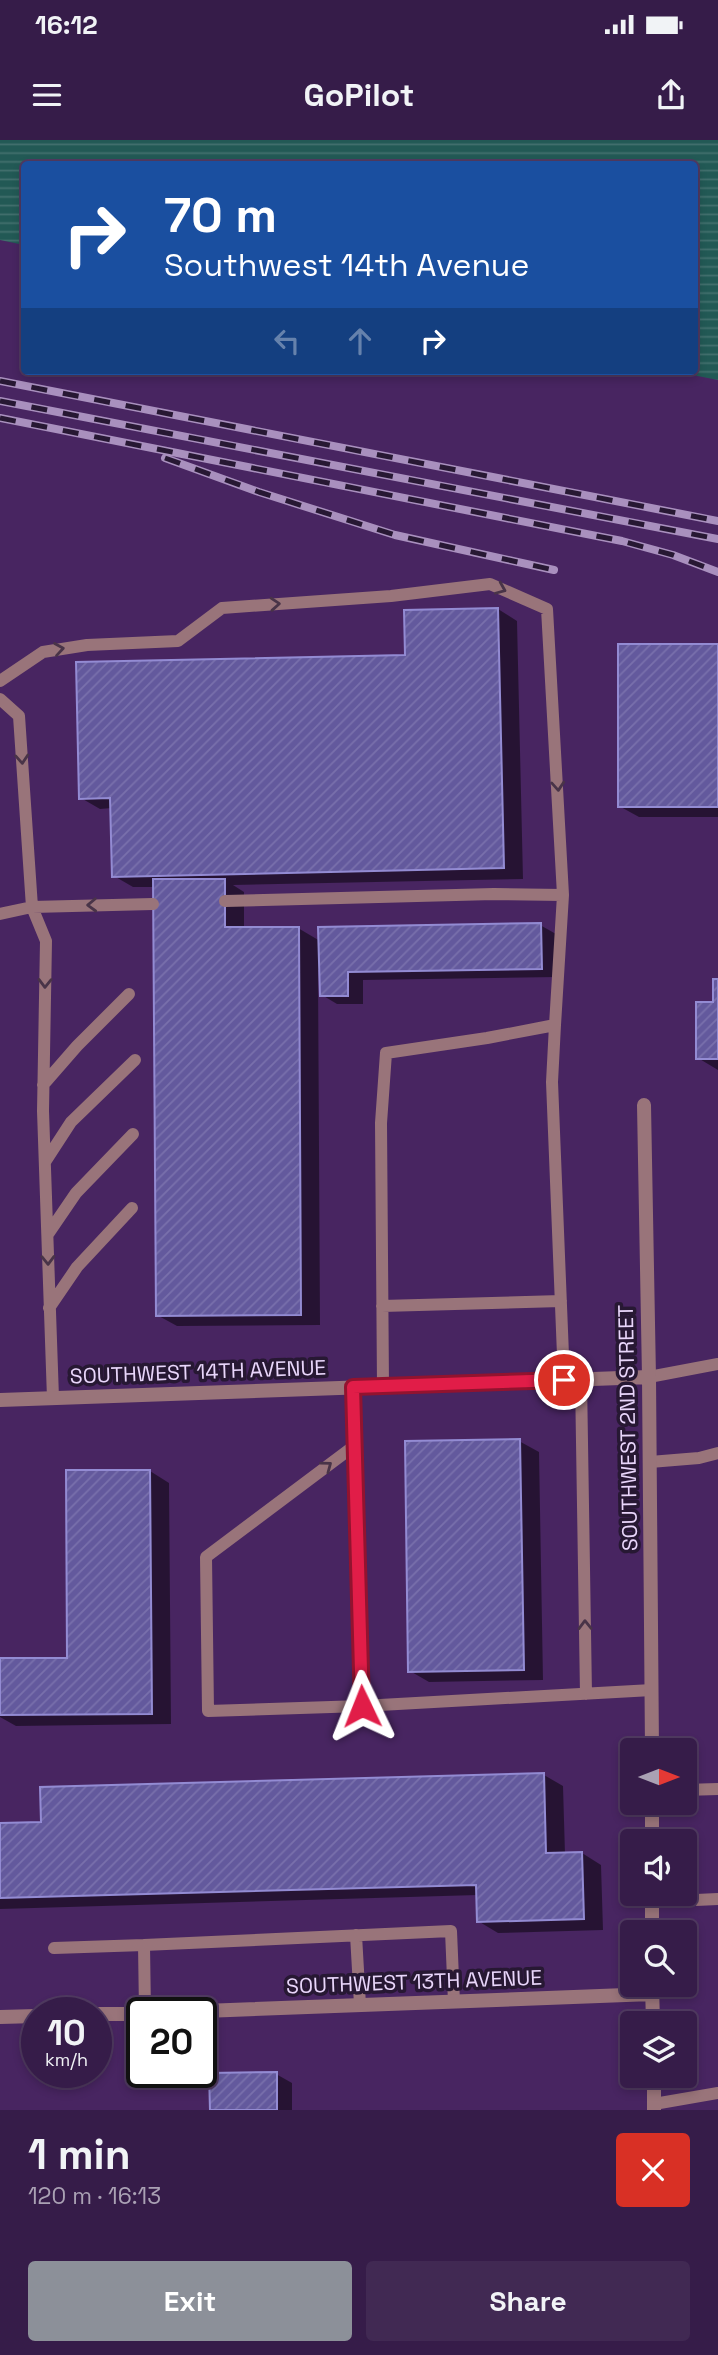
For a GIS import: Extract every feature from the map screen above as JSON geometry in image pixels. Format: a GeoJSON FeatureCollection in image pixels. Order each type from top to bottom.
{"type":"FeatureCollection","features":[{"type":"Feature","properties":{"kind":"street","name":"SOUTHWEST 2ND STREET"},"geometry":{"type":"LineString","coordinates":[[644,1105],[652,1738]]}},
{"type":"Feature","properties":{"kind":"street","name":"SOUTHWEST 14TH AVENUE"},"geometry":{"type":"LineString","coordinates":[[0,1400],[649,1377]]}},
{"type":"Feature","properties":{"kind":"street","name":"SOUTHWEST 13TH AVENUE"},"geometry":{"type":"LineString","coordinates":[[217,2010],[620,1991]]}},
{"type":"Feature","properties":{"kind":"street"},"geometry":{"type":"LineString","coordinates":[[0,2017],[21,2016]]}},
{"type":"Feature","properties":{"kind":"street"},"geometry":{"type":"LineString","coordinates":[[654,2088],[654,2107]]}},
{"type":"Feature","properties":{"kind":"lane"},"geometry":{"type":"LineString","coordinates":[[0,681],[43,652],[87,645],[178,640],[222,608],[391,596],[490,584],[547,609],[564,895],[552,1082],[564,1380]]}},
{"type":"Feature","properties":{"kind":"lane"},"geometry":{"type":"LineString","coordinates":[[0,699],[19,716],[32,907],[46,941],[43,1085],[52,1398]]}},
{"type":"Feature","properties":{"kind":"lane"},"geometry":{"type":"LineString","coordinates":[[225,901],[494,894],[564,895]]}},
{"type":"Feature","properties":{"kind":"lane"},"geometry":{"type":"LineString","coordinates":[[0,914],[32,907],[153,904]]}},
{"type":"Feature","properties":{"kind":"lane"},"geometry":{"type":"LineString","coordinates":[[43,1085],[129,994]]}},
{"type":"Feature","properties":{"kind":"lane"},"geometry":{"type":"LineString","coordinates":[[383,1386],[381,1123],[386,1053],[555,1025]]}},
{"type":"Feature","properties":{"kind":"lane"},"geometry":{"type":"LineString","coordinates":[[45,1162],[71,1122],[135,1060]]}},
{"type":"Feature","properties":{"kind":"lane"},"geometry":{"type":"LineString","coordinates":[[47,1234],[76,1193],[133,1134]]}},
{"type":"Feature","properties":{"kind":"lane"},"geometry":{"type":"LineString","coordinates":[[49,1308],[77,1267],[132,1208]]}},
{"type":"Feature","properties":{"kind":"lane"},"geometry":{"type":"LineString","coordinates":[[382,1306],[561,1301]]}},
{"type":"Feature","properties":{"kind":"lane"},"geometry":{"type":"LineString","coordinates":[[649,1377],[718,1364]]}},
{"type":"Feature","properties":{"kind":"lane"},"geometry":{"type":"LineString","coordinates":[[581,1379],[586,1694]]}},
{"type":"Feature","properties":{"kind":"lane"},"geometry":{"type":"LineString","coordinates":[[353,1387],[362,1706]]}},
{"type":"Feature","properties":{"kind":"lane"},"geometry":{"type":"LineString","coordinates":[[354,1446],[206,1558],[208,1711],[362,1706],[652,1690]]}},
{"type":"Feature","properties":{"kind":"lane"},"geometry":{"type":"LineString","coordinates":[[650,1462],[699,1458],[718,1453]]}},
{"type":"Feature","properties":{"kind":"lane"},"geometry":{"type":"LineString","coordinates":[[697,1789],[718,1788]]}},
{"type":"Feature","properties":{"kind":"lane"},"geometry":{"type":"LineString","coordinates":[[697,1899],[718,1899]]}},
{"type":"Feature","properties":{"kind":"lane"},"geometry":{"type":"LineString","coordinates":[[54,1948],[451,1931],[454,2001]]}},
{"type":"Feature","properties":{"kind":"lane"},"geometry":{"type":"LineString","coordinates":[[356,1935],[360,2004]]}},
{"type":"Feature","properties":{"kind":"lane"},"geometry":{"type":"LineString","coordinates":[[143,1997],[144,1945]]}},
{"type":"Feature","properties":{"kind":"lane"},"geometry":{"type":"LineString","coordinates":[[654,2107],[718,2093]]}},
{"type":"Feature","properties":{"kind":"shaded area"},"geometry":{"type":"Polygon","coordinates":[[[0,140],[718,140],[718,380],[692,375],[698,375],[698,161],[21,161],[21,244],[0,240],[0,140]]]}},
{"type":"Feature","properties":{"kind":"building"},"geometry":{"type":"Polygon","coordinates":[[[498,608],[504,868],[112,877],[110,798],[79,799],[76,662],[405,655],[404,610],[498,608]]]}},
{"type":"Feature","properties":{"kind":"building"},"geometry":{"type":"Polygon","coordinates":[[[618,644],[718,644],[718,807],[618,807],[618,644]]]}},
{"type":"Feature","properties":{"kind":"building"},"geometry":{"type":"Polygon","coordinates":[[[153,879],[225,879],[225,927],[299,927],[301,1315],[156,1316],[153,879]]]}},
{"type":"Feature","properties":{"kind":"building"},"geometry":{"type":"Polygon","coordinates":[[[541,923],[542,969],[348,972],[348,996],[320,996],[318,927],[541,923]]]}},
{"type":"Feature","properties":{"kind":"building"},"geometry":{"type":"Polygon","coordinates":[[[713,979],[718,979],[718,1059],[696,1059],[696,1002],[713,1002],[713,979]]]}},
{"type":"Feature","properties":{"kind":"building"},"geometry":{"type":"Polygon","coordinates":[[[520,1439],[524,1670],[408,1672],[405,1441],[520,1439]]]}},
{"type":"Feature","properties":{"kind":"building"},"geometry":{"type":"Polygon","coordinates":[[[66,1470],[150,1470],[152,1714],[0,1715],[0,1658],[67,1658],[66,1470]]]}},
{"type":"Feature","properties":{"kind":"building"},"geometry":{"type":"Polygon","coordinates":[[[544,1773],[546,1853],[582,1852],[584,1919],[477,1922],[476,1885],[0,1898],[0,1823],[41,1822],[40,1787],[544,1773]]]}},
{"type":"Feature","properties":{"kind":"building"},"geometry":{"type":"Polygon","coordinates":[[[277,2072],[277,2110],[210,2110],[209,2088],[217,2088],[217,2073],[277,2072]]]}},
{"type":"Feature","properties":{"kind":"railway"},"geometry":{"type":"LineString","coordinates":[[0,381],[718,521]]}},
{"type":"Feature","properties":{"kind":"railway"},"geometry":{"type":"LineString","coordinates":[[0,401],[718,539]]}},
{"type":"Feature","properties":{"kind":"railway"},"geometry":{"type":"LineString","coordinates":[[0,418],[622,541],[673,555],[718,572]]}},
{"type":"Feature","properties":{"kind":"railway"},"geometry":{"type":"LineString","coordinates":[[165,458],[259,492],[395,535],[554,570]]}},
{"type":"Feature","properties":{"kind":"route"},"geometry":{"type":"LineString","coordinates":[[362,1706],[353,1387],[564,1380]]}}]}
